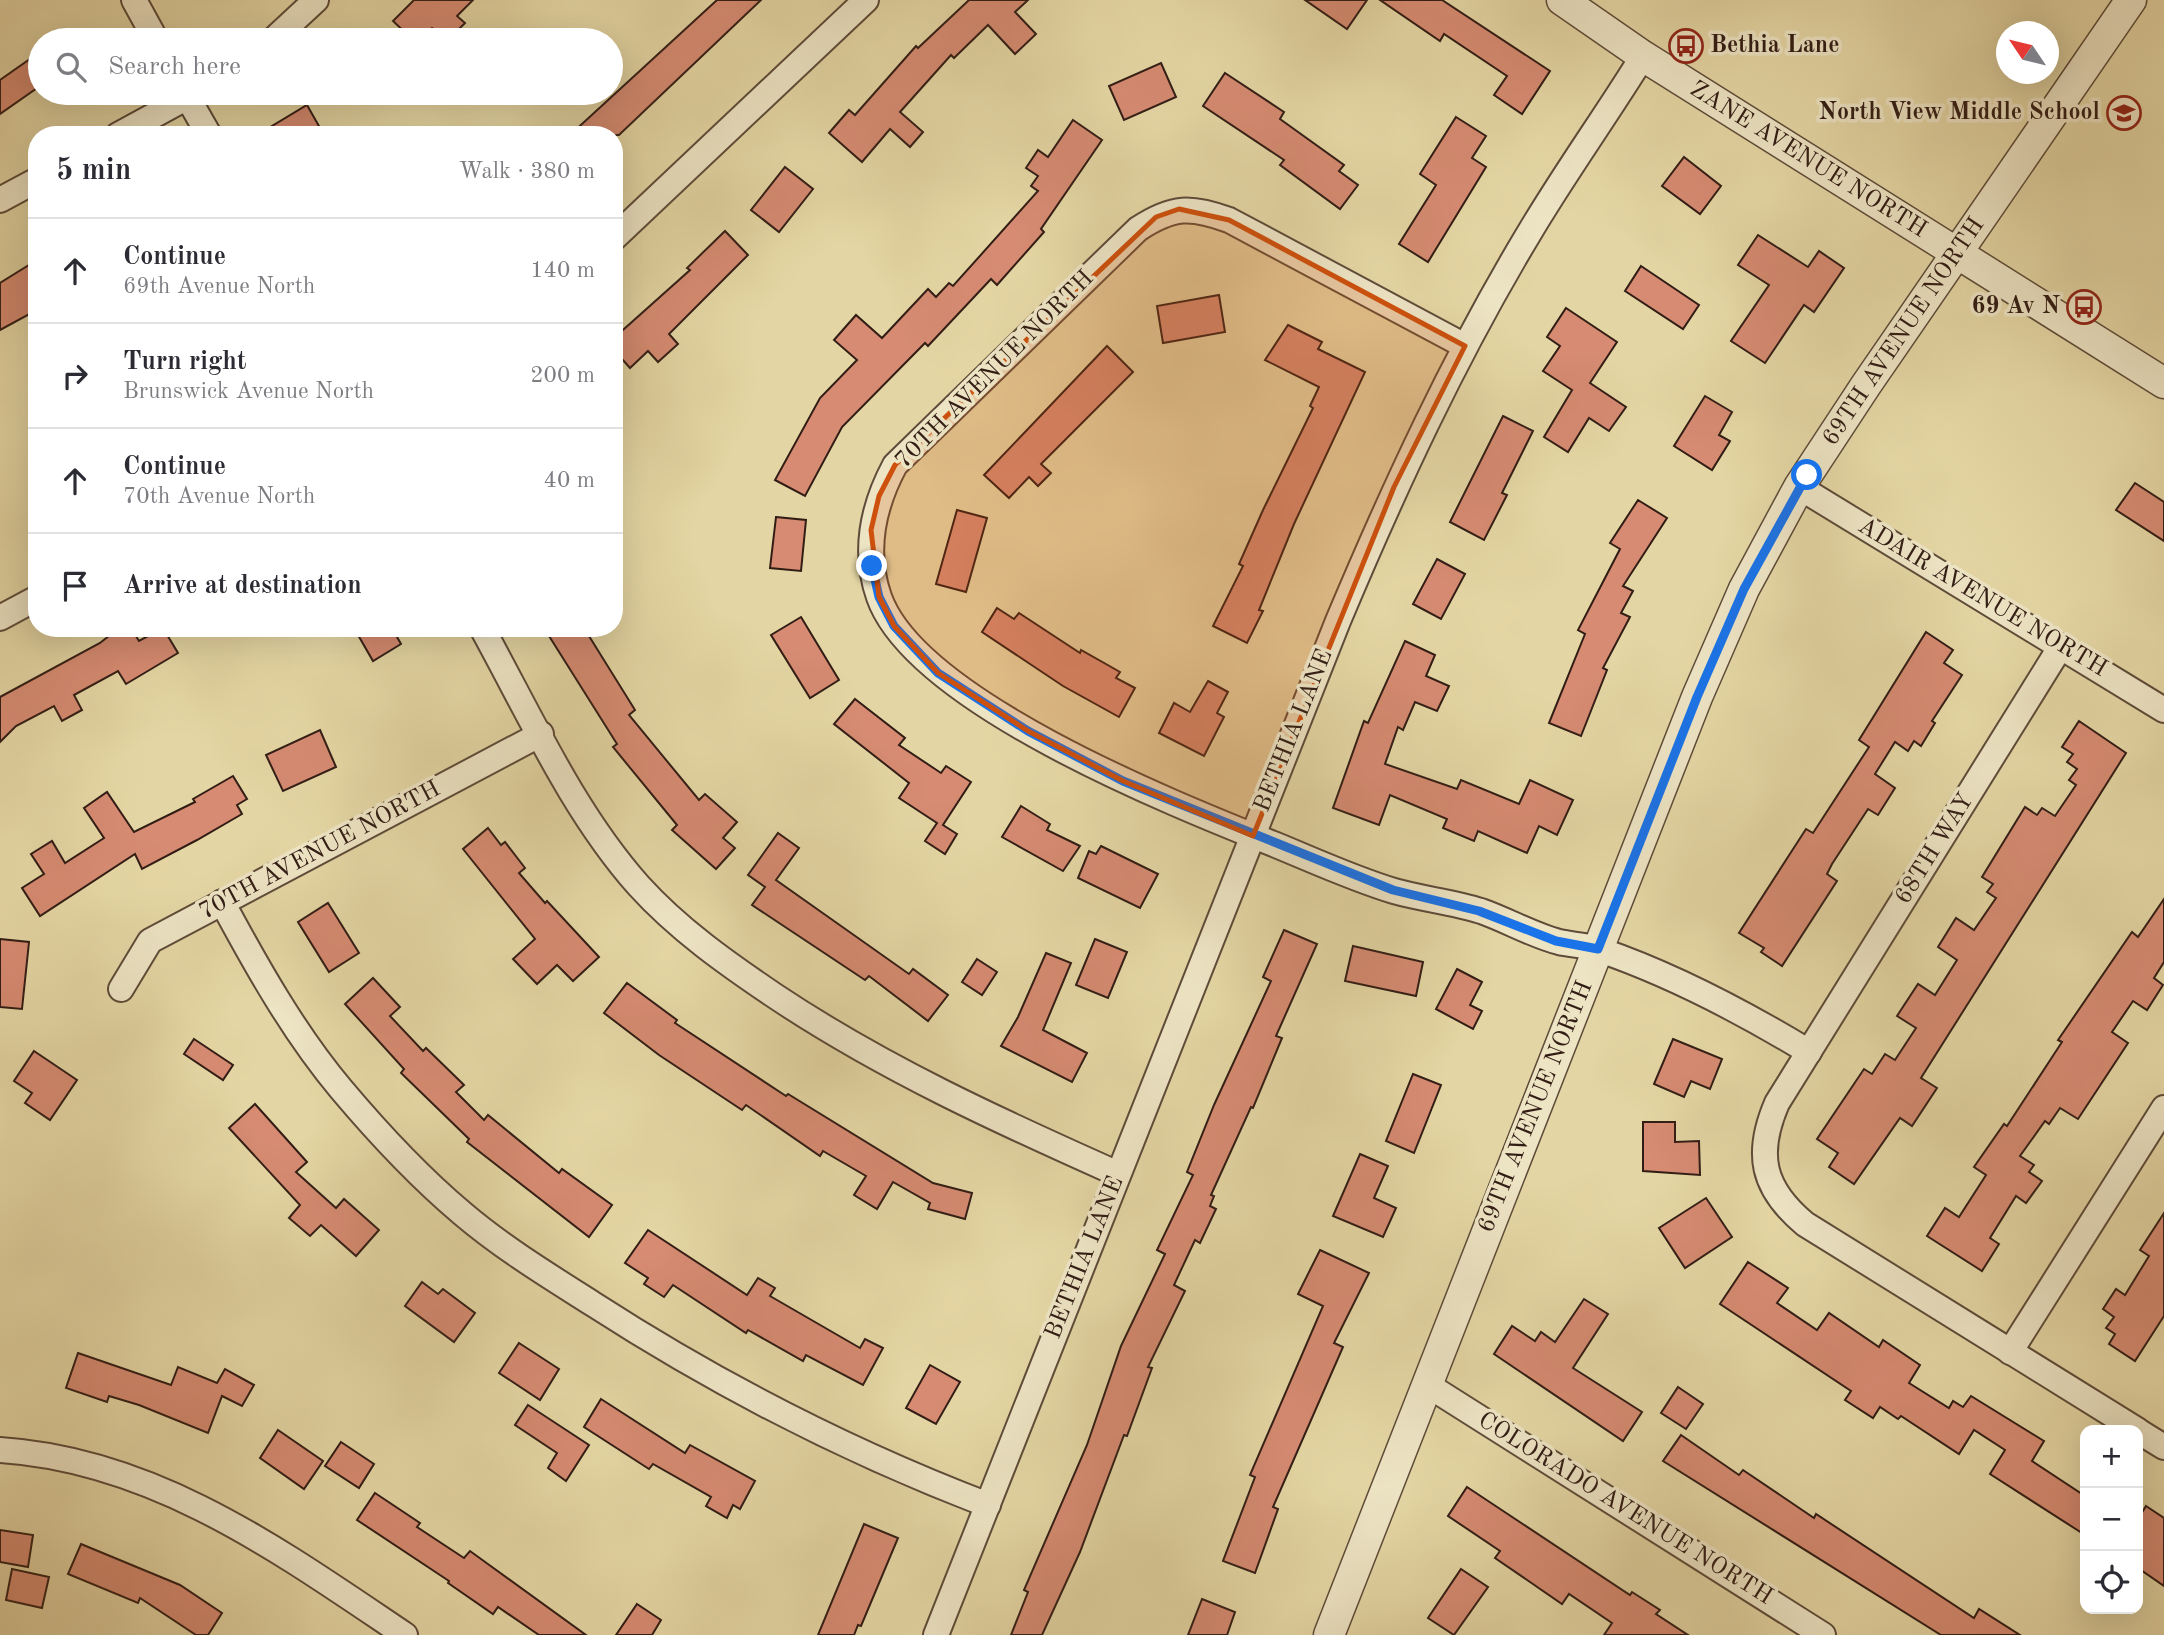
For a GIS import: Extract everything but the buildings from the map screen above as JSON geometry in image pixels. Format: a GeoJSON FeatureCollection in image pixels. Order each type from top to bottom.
{"type":"FeatureCollection","features":[{"type":"Feature","properties":{"kind":"street"},"geometry":{"type":"LineString","coordinates":[[134,0],[149,28]]}},
{"type":"Feature","properties":{"kind":"street"},"geometry":{"type":"LineString","coordinates":[[286,28],[316,0]]}},
{"type":"Feature","properties":{"kind":"street"},"geometry":{"type":"LineString","coordinates":[[623,230],[866,0]]}},
{"type":"Feature","properties":{"kind":"street","name":"ZANE AVENUE NORTH"},"geometry":{"type":"LineString","coordinates":[[1562,0],[1643,56],[1956,255],[2164,383]]}},
{"type":"Feature","properties":{"kind":"street","name":"69TH AVENUE NORTH"},"geometry":{"type":"LineString","coordinates":[[1329,1635],[1598,949],[1734,613],[1799,487],[2132,0]]}},
{"type":"Feature","properties":{"kind":"street","name":"BETHIA LANE"},"geometry":{"type":"LineString","coordinates":[[936,1635],[1394,487],[1465,346],[1528,234],[1643,56]]}},
{"type":"Feature","properties":{"kind":"street"},"geometry":{"type":"LineString","coordinates":[[134,126],[170,105]]}},
{"type":"Feature","properties":{"kind":"street"},"geometry":{"type":"LineString","coordinates":[[194,105],[205,126]]}},
{"type":"Feature","properties":{"kind":"street"},"geometry":{"type":"LineString","coordinates":[[0,200],[28,185]]}},
{"type":"Feature","properties":{"kind":"street","name":"70TH AVENUE NORTH"},"geometry":{"type":"LineString","coordinates":[[1465,346],[1229,220],[1205,212],[1179,209],[1156,217],[1138,229],[919,439],[889,475],[878,496],[871,530],[872,566],[879,597],[894,626],[938,673],[1028,731],[1123,781],[1253,836],[1393,890],[1479,911],[1556,941],[1598,949],[1749,1015],[1809,1052]]}},
{"type":"Feature","properties":{"kind":"street","name":"ADAIR AVENUE NORTH"},"geometry":{"type":"LineString","coordinates":[[1799,487],[2164,710]]}},
{"type":"Feature","properties":{"kind":"street"},"geometry":{"type":"LineString","coordinates":[[0,618],[28,603]]}},
{"type":"Feature","properties":{"kind":"street"},"geometry":{"type":"LineString","coordinates":[[487,637],[597,833],[639,886],[687,933],[823,1028],[908,1077],[998,1121],[1118,1174]]}},
{"type":"Feature","properties":{"kind":"street","name":"68TH WAY"},"geometry":{"type":"LineString","coordinates":[[2061,646],[1777,1103],[1765,1130],[1764,1156],[1769,1183],[1783,1206],[1805,1224],[2130,1425]]}},
{"type":"Feature","properties":{"kind":"street","name":"70TH AVENUE NORTH"},"geometry":{"type":"LineString","coordinates":[[121,989],[150,941],[541,734]]}},
{"type":"Feature","properties":{"kind":"street"},"geometry":{"type":"LineString","coordinates":[[222,902],[288,1017],[340,1088],[399,1153],[463,1214],[535,1267],[668,1353],[809,1427],[988,1504]]}},
{"type":"Feature","properties":{"kind":"street"},"geometry":{"type":"LineString","coordinates":[[2010,1352],[2164,1108]]}},
{"type":"Feature","properties":{"kind":"street","name":"COLORADO AVENUE NORTH"},"geometry":{"type":"LineString","coordinates":[[1426,1384],[1824,1635]]}},
{"type":"Feature","properties":{"kind":"street","name":"68TH WAY"},"geometry":{"type":"LineString","coordinates":[[2143,1433],[2164,1447]]}},
{"type":"Feature","properties":{"kind":"street"},"geometry":{"type":"LineString","coordinates":[[0,1450],[81,1462],[149,1483],[203,1507],[275,1547],[405,1635]]}},
{"type":"Feature","properties":{"kind":"highlighted area"},"geometry":{"type":"Polygon","coordinates":[[[1179,209],[1229,220],[1465,346],[1394,487],[1253,836],[1123,781],[1028,731],[938,673],[894,626],[879,597],[871,530],[879,496],[895,465],[1156,217],[1179,209]]]}},
{"type":"Feature","properties":{"kind":"place","name":"Bethia Lane"},"geometry":{"type":"Point","coordinates":[1686,46]}},
{"type":"Feature","properties":{"kind":"place","name":"North View Middle School"},"geometry":{"type":"Point","coordinates":[2124,113]}},
{"type":"Feature","properties":{"kind":"place","name":"69 Av N"},"geometry":{"type":"Point","coordinates":[2084,307]}},
{"type":"Feature","properties":{"kind":"route"},"geometry":{"type":"LineString","coordinates":[[872,566],[879,597],[894,626],[914,651],[938,673],[1028,731],[1123,781],[1328,866],[1393,890],[1479,911],[1556,941],[1598,949],[1697,697],[1744,589],[1807,475]]}}]}
